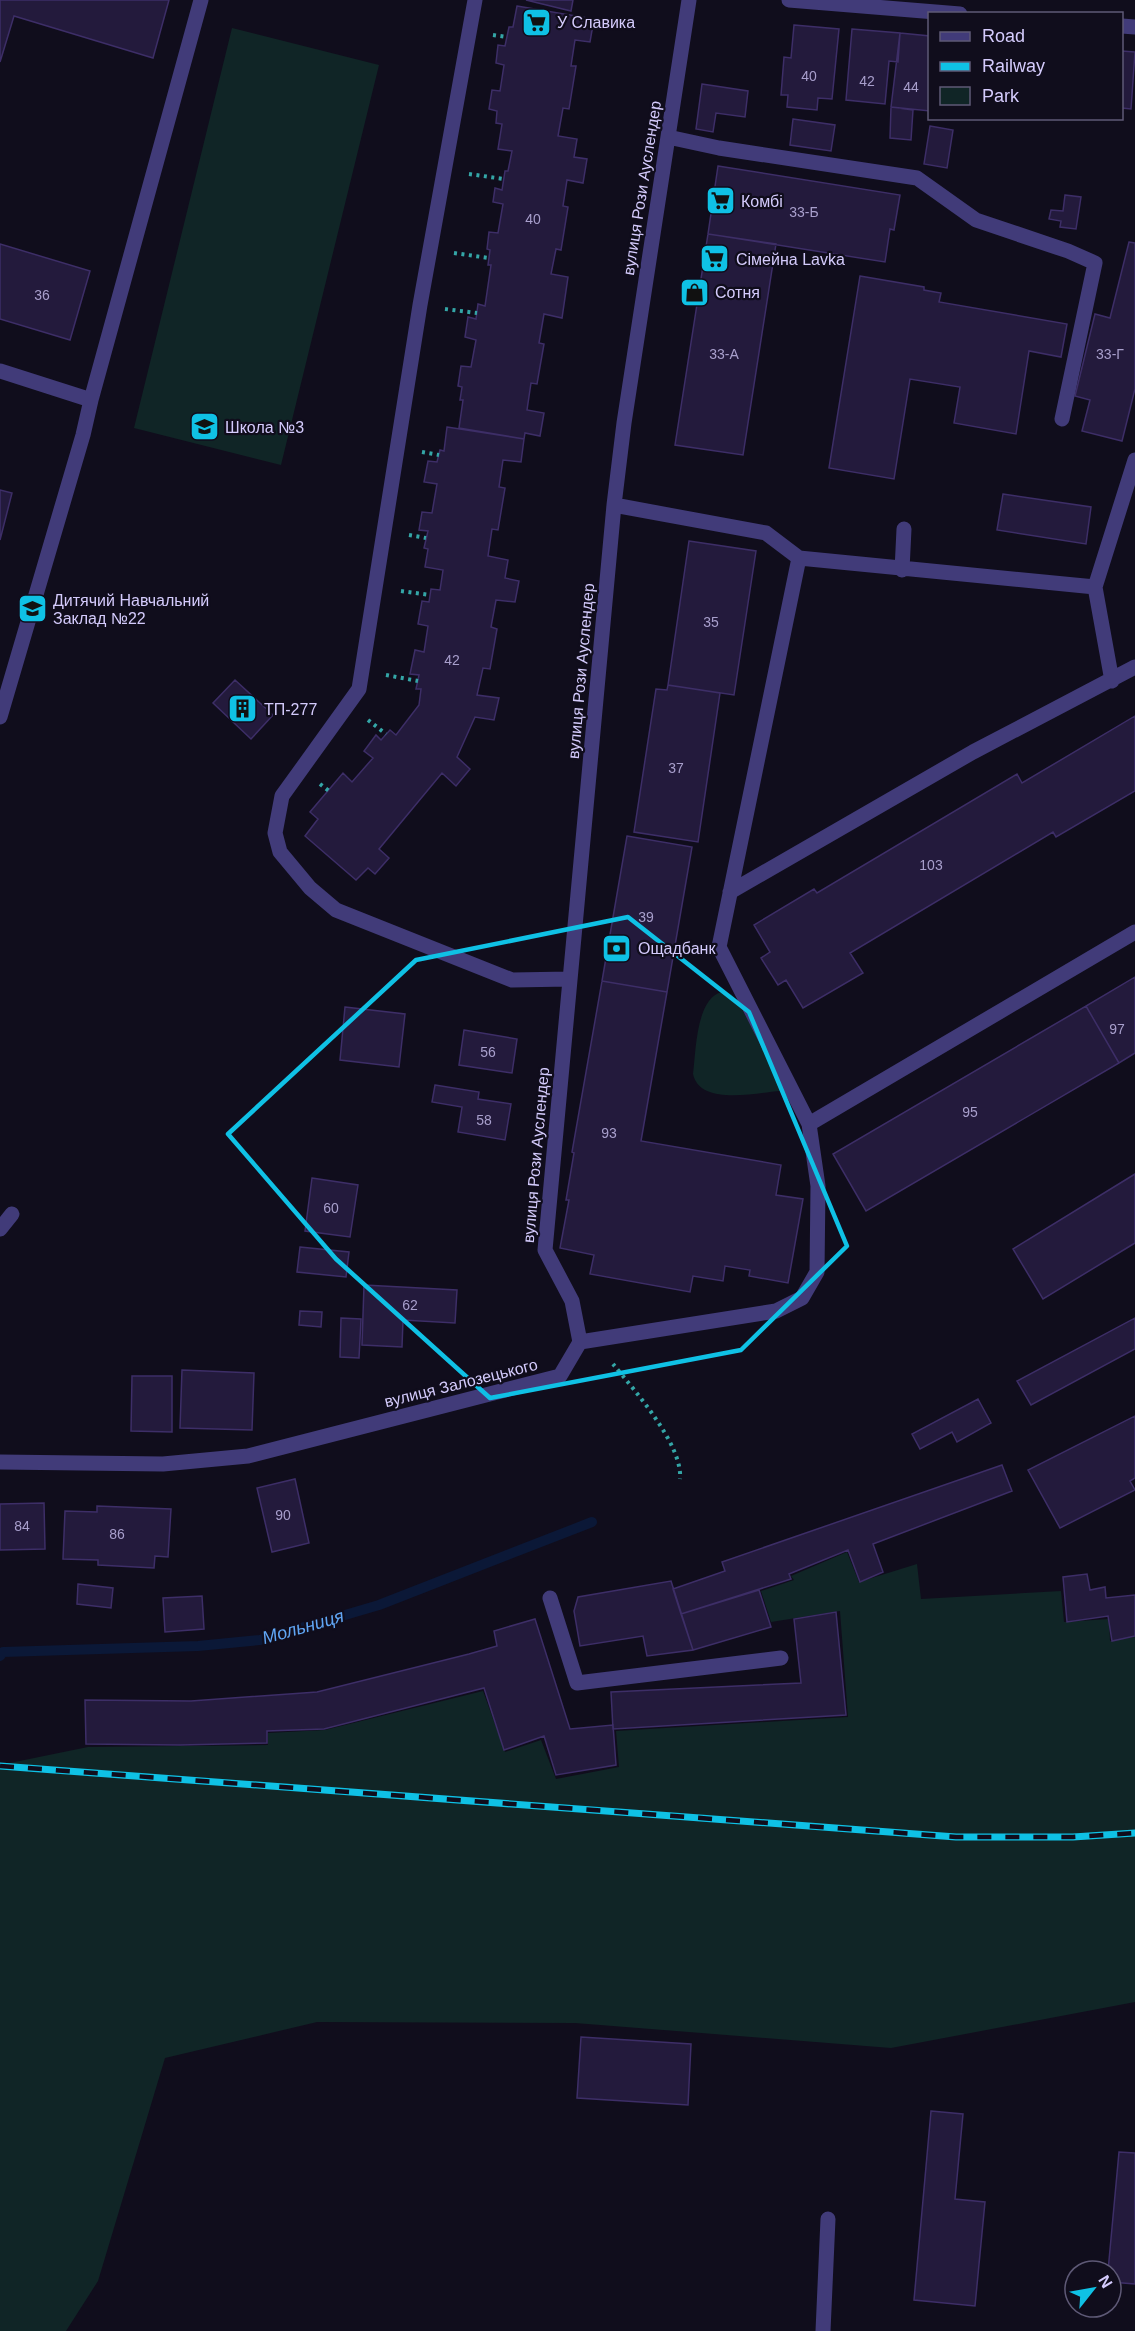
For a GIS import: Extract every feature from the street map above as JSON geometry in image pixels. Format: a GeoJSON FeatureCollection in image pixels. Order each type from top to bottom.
{"type":"FeatureCollection","features":[{"type":"Feature","properties":{"kind":"street"},"geometry":{"type":"LineString","coordinates":[[0,717],[83,435],[201,0]]}},
{"type":"Feature","properties":{"kind":"street"},"geometry":{"type":"LineString","coordinates":[[475,0],[430,249],[359,689],[282,796],[275,833],[280,852],[310,888],[336,910],[512,980],[570,979]]}},
{"type":"Feature","properties":{"kind":"street","name":"вулиця Рози Ауслендер"},"geometry":{"type":"LineString","coordinates":[[587,1341],[572,1301],[545,1250],[614,506],[624,423],[689,0]]}},
{"type":"Feature","properties":{"kind":"street"},"geometry":{"type":"LineString","coordinates":[[789,0],[936,12]]}},
{"type":"Feature","properties":{"kind":"street"},"geometry":{"type":"LineString","coordinates":[[668,138],[917,178],[976,220],[1068,251],[1095,263],[1062,419]]}},
{"type":"Feature","properties":{"kind":"street"},"geometry":{"type":"LineString","coordinates":[[0,371],[91,400]]}},
{"type":"Feature","properties":{"kind":"street"},"geometry":{"type":"LineString","coordinates":[[1112,681],[1095,587],[1135,460]]}},
{"type":"Feature","properties":{"kind":"street"},"geometry":{"type":"LineString","coordinates":[[614,506],[766,533],[799,558],[902,570],[1095,587]]}},
{"type":"Feature","properties":{"kind":"street"},"geometry":{"type":"LineString","coordinates":[[902,570],[904,529]]}},
{"type":"Feature","properties":{"kind":"street"},"geometry":{"type":"LineString","coordinates":[[587,1341],[776,1311],[802,1298],[818,1272],[818,1186],[809,1124],[719,947],[799,558]]}},
{"type":"Feature","properties":{"kind":"street"},"geometry":{"type":"LineString","coordinates":[[730,892],[973,752],[1135,668]]}},
{"type":"Feature","properties":{"kind":"street"},"geometry":{"type":"LineString","coordinates":[[809,1124],[1135,932]]}},
{"type":"Feature","properties":{"kind":"street"},"geometry":{"type":"LineString","coordinates":[[0,1228],[12,1214]]}},
{"type":"Feature","properties":{"kind":"street","name":"вулиця Залозецького"},"geometry":{"type":"LineString","coordinates":[[0,1462],[163,1464],[248,1456],[560,1376],[587,1341]]}},
{"type":"Feature","properties":{"kind":"street"},"geometry":{"type":"LineString","coordinates":[[550,1598],[577,1683],[781,1658]]}},
{"type":"Feature","properties":{"kind":"street"},"geometry":{"type":"LineString","coordinates":[[823,2331],[828,2218]]}},
{"type":"Feature","properties":{"kind":"path"},"geometry":{"type":"LineString","coordinates":[[444,171],[504,179]]}},
{"type":"Feature","properties":{"kind":"path"},"geometry":{"type":"LineString","coordinates":[[430,249],[489,258]]}},
{"type":"Feature","properties":{"kind":"path"},"geometry":{"type":"LineString","coordinates":[[587,1341],[633,1388],[674,1447],[681,1468],[680,1479]]}},
{"type":"Feature","properties":{"kind":"highlighted area"},"geometry":{"type":"Polygon","coordinates":[[[628,917],[749,1012],[847,1246],[741,1350],[490,1398],[336,1259],[228,1134],[416,960],[628,917]]]}},
{"type":"Feature","properties":{"kind":"green space"},"geometry":{"type":"Polygon","coordinates":[[[232,28],[379,65],[281,465],[134,428],[232,28]]]}},
{"type":"Feature","properties":{"kind":"green space"},"geometry":{"type":"Polygon","coordinates":[[[722,992],[731,994],[736,999],[773,1064],[780,1091],[743,1095],[717,1094],[698,1084],[693,1074],[702,1015],[713,996],[722,992]]]}},
{"type":"Feature","properties":{"kind":"green space"},"geometry":{"type":"Polygon","coordinates":[[[847,1552],[859,1582],[917,1564],[921,1599],[1061,1591],[1064,1622],[1109,1619],[1110,1641],[1135,1637],[1135,2002],[891,2048],[575,2023],[317,2022],[165,2058],[98,2281],[66,2331],[0,2331],[0,1765],[88,1747],[268,1745],[268,1733],[325,1730],[483,1691],[505,1752],[541,1740],[556,1779],[619,1767],[616,1731],[848,1717],[840,1611],[771,1622],[761,1591],[794,1580],[791,1576],[847,1552]]]}},
{"type":"Feature","properties":{"kind":"building"},"geometry":{"type":"Polygon","coordinates":[[[0,0],[169,0],[153,58],[14,16],[0,62],[0,0]]]}},
{"type":"Feature","properties":{"kind":"building"},"geometry":{"type":"Polygon","coordinates":[[[526,0],[573,0],[571,11],[526,0]]]}},
{"type":"Feature","properties":{"kind":"building"},"geometry":{"type":"Polygon","coordinates":[[[517,6],[594,19],[590,42],[575,40],[571,66],[576,66],[569,109],[563,108],[558,136],[577,139],[574,157],[587,159],[583,183],[567,180],[563,206],[568,207],[561,250],[556,249],[551,274],[568,277],[562,318],[544,314],[539,343],[544,344],[537,384],[531,383],[527,410],[544,413],[540,436],[525,433],[524,439],[459,428],[463,400],[460,400],[462,387],[458,386],[461,366],[471,367],[476,340],[465,337],[468,317],[476,319],[478,304],[485,306],[491,265],[488,265],[490,250],[487,249],[489,232],[498,233],[503,204],[493,202],[495,188],[502,190],[505,171],[508,171],[512,151],[498,149],[502,124],[496,123],[497,111],[489,109],[492,90],[500,91],[504,65],[496,63],[498,45],[505,46],[509,27],[513,27],[517,6]]]}},
{"type":"Feature","properties":{"kind":"building"},"geometry":{"type":"Polygon","coordinates":[[[794,25],[839,29],[832,99],[818,98],[817,110],[787,107],[788,95],[781,95],[784,57],[791,58],[794,25]]]}},
{"type":"Feature","properties":{"kind":"building"},"geometry":{"type":"Polygon","coordinates":[[[852,29],[900,33],[898,62],[889,61],[885,104],[846,100],[852,29]]]}},
{"type":"Feature","properties":{"kind":"building"},"geometry":{"type":"Polygon","coordinates":[[[900,33],[928,36],[928,111],[891,107],[900,33]]]}},
{"type":"Feature","properties":{"kind":"building"},"geometry":{"type":"Polygon","coordinates":[[[1123,51],[1135,52],[1131,109],[1123,108],[1123,51]]]}},
{"type":"Feature","properties":{"kind":"building"},"geometry":{"type":"Polygon","coordinates":[[[702,84],[748,91],[745,117],[716,113],[713,132],[696,129],[702,84]]]}},
{"type":"Feature","properties":{"kind":"building"},"geometry":{"type":"Polygon","coordinates":[[[891,107],[913,110],[911,140],[890,138],[891,107]]]}},
{"type":"Feature","properties":{"kind":"building"},"geometry":{"type":"Polygon","coordinates":[[[793,119],[835,125],[831,151],[790,145],[793,119]]]}},
{"type":"Feature","properties":{"kind":"building"},"geometry":{"type":"Polygon","coordinates":[[[930,126],[953,130],[947,168],[924,164],[930,126]]]}},
{"type":"Feature","properties":{"kind":"building"},"geometry":{"type":"Polygon","coordinates":[[[718,166],[900,195],[894,230],[890,229],[885,262],[708,234],[718,166]]]}},
{"type":"Feature","properties":{"kind":"building"},"geometry":{"type":"Polygon","coordinates":[[[1065,195],[1081,197],[1076,229],[1060,227],[1061,221],[1049,219],[1051,210],[1063,211],[1065,195]]]}},
{"type":"Feature","properties":{"kind":"building"},"geometry":{"type":"Polygon","coordinates":[[[708,234],[776,244],[743,455],[675,445],[708,234]]]}},
{"type":"Feature","properties":{"kind":"building"},"geometry":{"type":"Polygon","coordinates":[[[1129,242],[1135,243],[1135,389],[1122,441],[1082,431],[1090,400],[1075,396],[1095,314],[1110,318],[1129,242]]]}},
{"type":"Feature","properties":{"kind":"building"},"geometry":{"type":"Polygon","coordinates":[[[0,244],[90,271],[70,340],[0,319],[0,244]]]}},
{"type":"Feature","properties":{"kind":"building"},"geometry":{"type":"Polygon","coordinates":[[[860,276],[924,287],[924,290],[941,293],[939,302],[1067,324],[1061,357],[1029,351],[1016,434],[954,423],[960,387],[910,379],[894,479],[829,468],[860,276]]]}},
{"type":"Feature","properties":{"kind":"building"},"geometry":{"type":"Polygon","coordinates":[[[447,427],[524,439],[521,462],[503,460],[499,487],[505,488],[498,530],[492,529],[488,556],[508,560],[505,578],[519,581],[515,602],[496,600],[491,627],[497,629],[490,669],[483,668],[477,695],[499,698],[494,720],[475,717],[457,757],[470,769],[456,786],[442,773],[379,849],[389,858],[375,874],[368,868],[356,880],[305,836],[318,819],[310,812],[343,773],[352,782],[373,758],[364,751],[376,735],[381,740],[390,730],[396,735],[419,705],[421,689],[416,689],[419,675],[410,674],[415,650],[424,652],[428,626],[418,624],[422,601],[429,602],[431,589],[440,590],[443,570],[425,567],[428,549],[424,548],[428,531],[419,530],[422,512],[432,513],[437,484],[424,482],[428,461],[437,462],[440,450],[444,451],[447,427]]]}},
{"type":"Feature","properties":{"kind":"building"},"geometry":{"type":"Polygon","coordinates":[[[0,490],[12,493],[0,540],[0,490]]]}},
{"type":"Feature","properties":{"kind":"building"},"geometry":{"type":"Polygon","coordinates":[[[1003,494],[1091,507],[1086,544],[997,530],[1003,494]]]}},
{"type":"Feature","properties":{"kind":"building"},"geometry":{"type":"Polygon","coordinates":[[[689,541],[756,551],[734,695],[668,685],[689,541]]]}},
{"type":"Feature","properties":{"kind":"building","name":"ТП-277"},"geometry":{"type":"Polygon","coordinates":[[[235,680],[273,715],[251,739],[213,703],[235,680]]]}},
{"type":"Feature","properties":{"kind":"building"},"geometry":{"type":"Polygon","coordinates":[[[668,685],[720,693],[698,842],[634,832],[656,689],[667,690],[668,685]]]}},
{"type":"Feature","properties":{"kind":"building"},"geometry":{"type":"Polygon","coordinates":[[[1135,716],[1135,791],[1056,837],[1053,832],[850,953],[863,973],[803,1008],[786,980],[778,985],[761,958],[770,952],[754,925],[814,889],[817,893],[1017,774],[1022,783],[1135,716]]]}},
{"type":"Feature","properties":{"kind":"building"},"geometry":{"type":"Polygon","coordinates":[[[627,836],[692,847],[667,992],[602,981],[627,836]]]}},
{"type":"Feature","properties":{"kind":"building"},"geometry":{"type":"Polygon","coordinates":[[[1135,977],[1135,1053],[1119,1063],[1086,1006],[1135,977]]]}},
{"type":"Feature","properties":{"kind":"building"},"geometry":{"type":"Polygon","coordinates":[[[602,981],[667,992],[641,1141],[781,1165],[776,1195],[803,1199],[788,1283],[749,1276],[750,1270],[725,1266],[723,1281],[693,1276],[690,1292],[590,1274],[594,1255],[560,1248],[569,1200],[566,1200],[574,1153],[572,1152],[602,981]]]}},
{"type":"Feature","properties":{"kind":"building"},"geometry":{"type":"Polygon","coordinates":[[[1086,1006],[1119,1063],[866,1211],[833,1154],[1086,1006]]]}},
{"type":"Feature","properties":{"kind":"building"},"geometry":{"type":"Polygon","coordinates":[[[345,1007],[405,1014],[399,1067],[340,1060],[345,1007]]]}},
{"type":"Feature","properties":{"kind":"building"},"geometry":{"type":"Polygon","coordinates":[[[464,1030],[517,1039],[512,1073],[459,1065],[464,1030]]]}},
{"type":"Feature","properties":{"kind":"building"},"geometry":{"type":"Polygon","coordinates":[[[435,1085],[479,1092],[478,1099],[511,1104],[505,1140],[458,1132],[462,1107],[432,1102],[435,1085]]]}},
{"type":"Feature","properties":{"kind":"building"},"geometry":{"type":"Polygon","coordinates":[[[1135,1174],[1135,1243],[1043,1299],[1013,1249],[1135,1174]]]}},
{"type":"Feature","properties":{"kind":"building"},"geometry":{"type":"Polygon","coordinates":[[[312,1178],[358,1185],[350,1237],[305,1231],[312,1178]]]}},
{"type":"Feature","properties":{"kind":"building"},"geometry":{"type":"Polygon","coordinates":[[[300,1247],[349,1252],[346,1277],[297,1272],[300,1247]]]}},
{"type":"Feature","properties":{"kind":"building"},"geometry":{"type":"Polygon","coordinates":[[[364,1285],[457,1290],[455,1323],[403,1320],[402,1347],[362,1345],[364,1285]]]}},
{"type":"Feature","properties":{"kind":"building"},"geometry":{"type":"Polygon","coordinates":[[[300,1311],[322,1312],[321,1327],[299,1325],[300,1311]]]}},
{"type":"Feature","properties":{"kind":"building"},"geometry":{"type":"Polygon","coordinates":[[[341,1318],[361,1319],[359,1358],[340,1357],[341,1318]]]}},
{"type":"Feature","properties":{"kind":"building"},"geometry":{"type":"Polygon","coordinates":[[[1135,1318],[1135,1349],[1031,1405],[1017,1381],[1135,1318]]]}},
{"type":"Feature","properties":{"kind":"building"},"geometry":{"type":"Polygon","coordinates":[[[182,1370],[254,1373],[252,1430],[180,1428],[182,1370]]]}},
{"type":"Feature","properties":{"kind":"building"},"geometry":{"type":"Polygon","coordinates":[[[132,1376],[172,1376],[172,1432],[131,1431],[132,1376]]]}},
{"type":"Feature","properties":{"kind":"building"},"geometry":{"type":"Polygon","coordinates":[[[978,1399],[991,1423],[957,1442],[952,1432],[920,1449],[912,1434],[978,1399]]]}},
{"type":"Feature","properties":{"kind":"building"},"geometry":{"type":"Polygon","coordinates":[[[1135,1416],[1135,1478],[1130,1481],[1135,1490],[1060,1528],[1028,1470],[1135,1416]]]}},
{"type":"Feature","properties":{"kind":"building"},"geometry":{"type":"Polygon","coordinates":[[[1002,1465],[1012,1491],[873,1544],[883,1572],[860,1582],[848,1550],[789,1574],[791,1579],[681,1614],[673,1589],[725,1571],[722,1562],[1002,1465]]]}},
{"type":"Feature","properties":{"kind":"building"},"geometry":{"type":"Polygon","coordinates":[[[295,1479],[309,1543],[272,1552],[257,1488],[295,1479]]]}},
{"type":"Feature","properties":{"kind":"building"},"geometry":{"type":"Polygon","coordinates":[[[44,1503],[45,1549],[0,1550],[0,1504],[44,1503]]]}},
{"type":"Feature","properties":{"kind":"building"},"geometry":{"type":"Polygon","coordinates":[[[97,1506],[171,1509],[168,1557],[155,1556],[154,1568],[98,1565],[98,1560],[63,1559],[65,1511],[97,1512],[97,1506]]]}},
{"type":"Feature","properties":{"kind":"building"},"geometry":{"type":"Polygon","coordinates":[[[1087,1574],[1090,1590],[1105,1587],[1106,1598],[1135,1595],[1135,1636],[1112,1641],[1108,1616],[1067,1622],[1063,1577],[1087,1574]]]}},
{"type":"Feature","properties":{"kind":"building"},"geometry":{"type":"Polygon","coordinates":[[[671,1581],[693,1650],[647,1656],[643,1636],[580,1646],[574,1611],[578,1597],[671,1581]]]}},
{"type":"Feature","properties":{"kind":"building"},"geometry":{"type":"Polygon","coordinates":[[[78,1584],[113,1588],[111,1608],[77,1604],[78,1584]]]}},
{"type":"Feature","properties":{"kind":"building"},"geometry":{"type":"Polygon","coordinates":[[[759,1590],[771,1627],[693,1650],[681,1614],[759,1590]]]}},
{"type":"Feature","properties":{"kind":"building"},"geometry":{"type":"Polygon","coordinates":[[[202,1596],[204,1629],[165,1632],[163,1598],[202,1596]]]}},
{"type":"Feature","properties":{"kind":"building"},"geometry":{"type":"Polygon","coordinates":[[[836,1612],[846,1715],[613,1729],[611,1692],[801,1683],[794,1619],[836,1612]]]}},
{"type":"Feature","properties":{"kind":"building"},"geometry":{"type":"Polygon","coordinates":[[[535,1619],[570,1729],[613,1725],[616,1765],[556,1775],[544,1736],[504,1750],[484,1688],[324,1729],[267,1731],[267,1743],[86,1744],[85,1700],[191,1701],[317,1692],[497,1646],[494,1631],[535,1619]]]}},
{"type":"Feature","properties":{"kind":"building"},"geometry":{"type":"Polygon","coordinates":[[[581,2037],[691,2044],[688,2105],[577,2098],[581,2037]]]}},
{"type":"Feature","properties":{"kind":"building"},"geometry":{"type":"Polygon","coordinates":[[[931,2111],[963,2114],[955,2199],[985,2202],[975,2306],[914,2300],[931,2111]]]}},
{"type":"Feature","properties":{"kind":"building"},"geometry":{"type":"Polygon","coordinates":[[[1119,2152],[1135,2153],[1135,2284],[1123,2283],[1123,2259],[1109,2259],[1119,2152]]]}},
{"type":"Feature","properties":{"kind":"waterway","name":"Мольниця"},"geometry":{"type":"LineString","coordinates":[[0,1656],[3,1652],[198,1646],[260,1640],[379,1605],[592,1522]]}},
{"type":"Feature","properties":{"kind":"railway"},"geometry":{"type":"LineString","coordinates":[[0,1766],[956,1837],[1073,1837],[1135,1833]]}},
{"type":"Feature","properties":{"kind":"place","name":"У Славика"},"geometry":{"type":"Point","coordinates":[536,22]}},
{"type":"Feature","properties":{"kind":"place","name":"Комбі"},"geometry":{"type":"Point","coordinates":[720,201]}},
{"type":"Feature","properties":{"kind":"place","name":"Сімейна Lavka"},"geometry":{"type":"Point","coordinates":[715,259]}},
{"type":"Feature","properties":{"kind":"place","name":"Сотня"},"geometry":{"type":"Point","coordinates":[694,292]}},
{"type":"Feature","properties":{"kind":"place","name":"Школа №3"},"geometry":{"type":"Point","coordinates":[204,427]}},
{"type":"Feature","properties":{"kind":"place","name":"Дитячий Навчальний Заклад №22"},"geometry":{"type":"Point","coordinates":[32,609]}},
{"type":"Feature","properties":{"kind":"place","name":"ТП-277"},"geometry":{"type":"Point","coordinates":[243,709]}},
{"type":"Feature","properties":{"kind":"place","name":"Ощадбанк"},"geometry":{"type":"Point","coordinates":[617,948]}}]}
